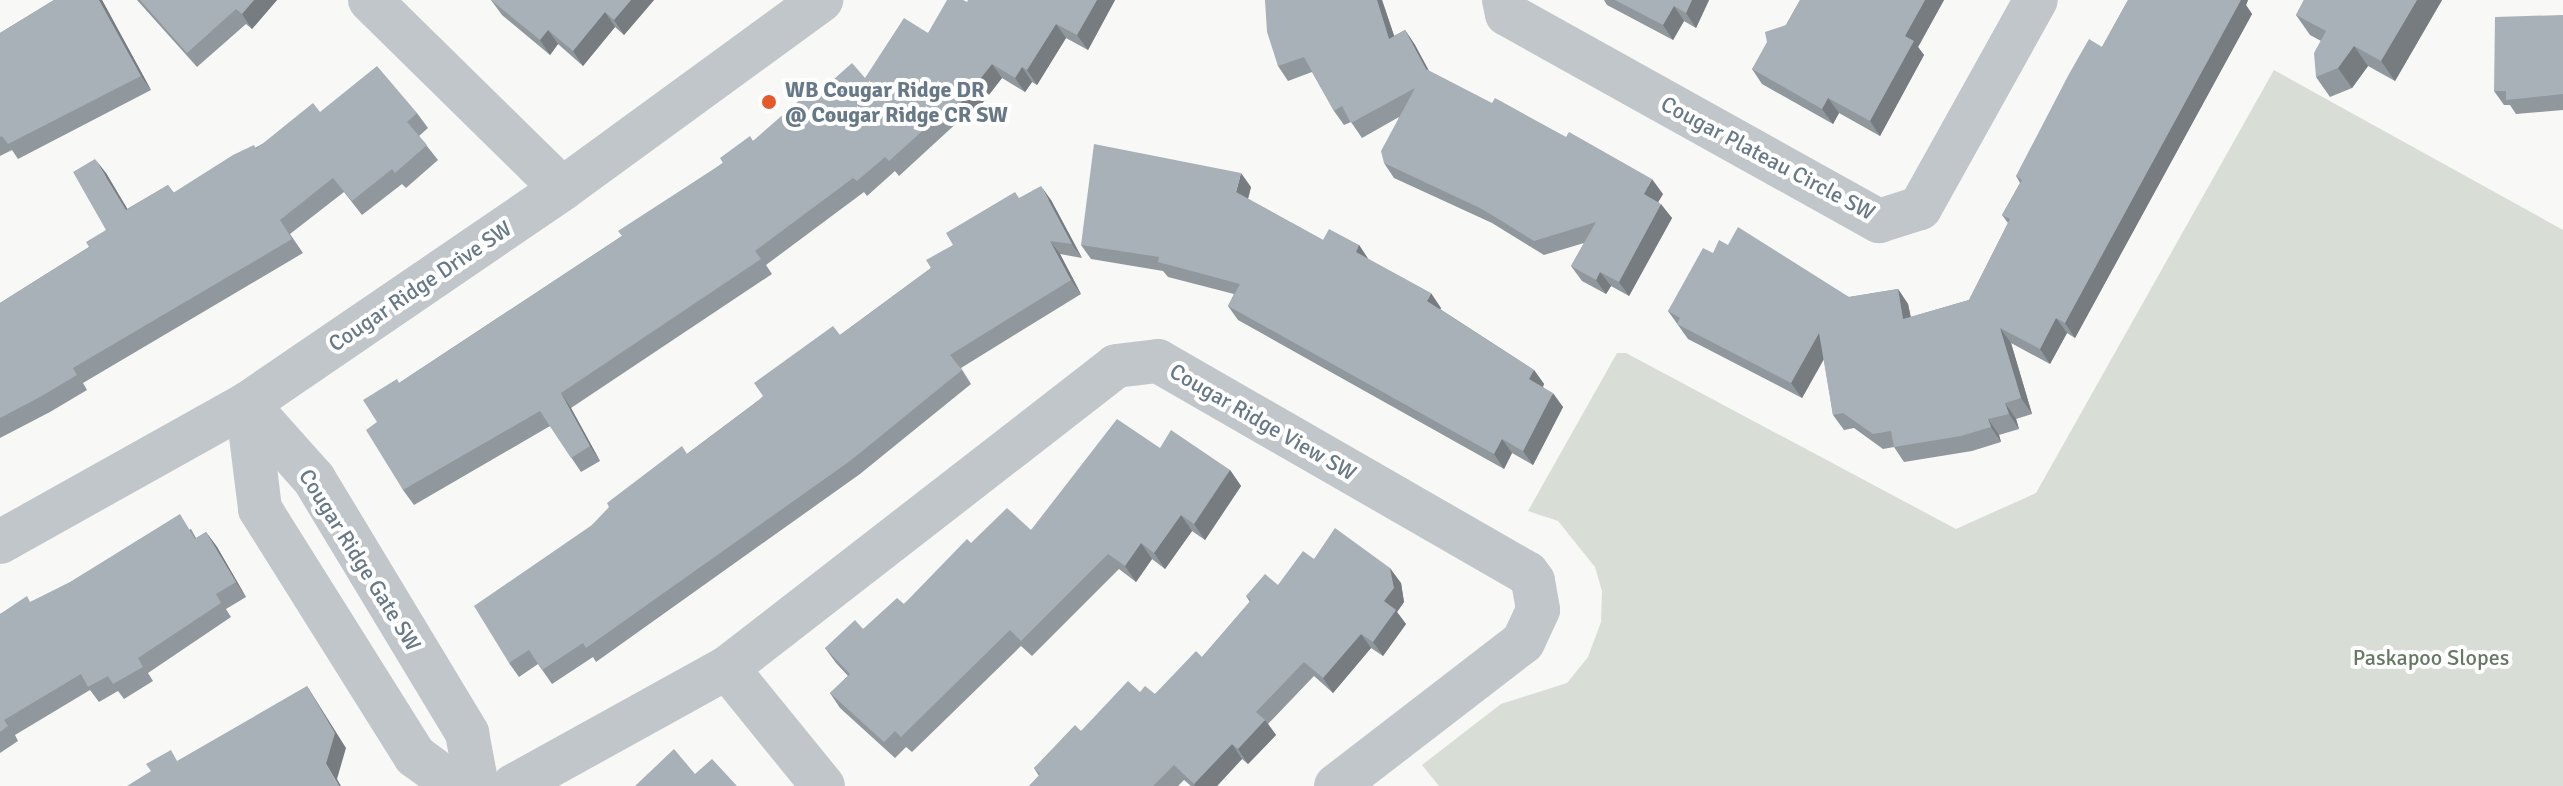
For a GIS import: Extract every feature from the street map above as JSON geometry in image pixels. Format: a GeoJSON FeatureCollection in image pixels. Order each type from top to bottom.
{"type":"FeatureCollection","features":[{"type":"Feature","properties":{"kind":"street"},"geometry":{"type":"LineString","coordinates":[[370,0],[562,189]]}},
{"type":"Feature","properties":{"kind":"street","name":"Cougar Ridge Drive SW"},"geometry":{"type":"LineString","coordinates":[[0,542],[247,404],[562,189],[821,0]]}},
{"type":"Feature","properties":{"kind":"street","name":"Cougar Plateau Circle SW"},"geometry":{"type":"LineString","coordinates":[[1504,0],[1507,14],[1879,221],[1920,208],[2036,0]]}},
{"type":"Feature","properties":{"kind":"street","name":"Cougar Ridge View SW"},"geometry":{"type":"LineString","coordinates":[[513,786],[727,668],[1116,366],[1158,361],[1527,573],[1533,581],[1538,610],[1523,642],[1336,786]]}},
{"type":"Feature","properties":{"kind":"street"},"geometry":{"type":"LineString","coordinates":[[247,404],[260,509],[415,756],[456,786]]}},
{"type":"Feature","properties":{"kind":"street","name":"Cougar Ridge Gate SW"},"geometry":{"type":"LineString","coordinates":[[247,404],[314,479],[331,506],[467,733],[477,786]]}},
{"type":"Feature","properties":{"kind":"street"},"geometry":{"type":"LineString","coordinates":[[727,668],[823,786]]}},
{"type":"Feature","properties":{"kind":"green space","name":"Paskapoo Slopes"},"geometry":{"type":"Polygon","coordinates":[[[2274,70],[2563,230],[2563,786],[1439,786],[1422,765],[1501,704],[1567,683],[1588,657],[1601,622],[1602,591],[1595,567],[1558,521],[1528,511],[1617,353],[1626,353],[1956,529],[2036,493],[2274,70]]]}},
{"type":"Feature","properties":{"kind":"building"},"geometry":{"type":"Polygon","coordinates":[[[54,0],[99,0],[141,76],[8,144],[0,137],[0,33],[54,0]]]}},
{"type":"Feature","properties":{"kind":"building"},"geometry":{"type":"Polygon","coordinates":[[[140,0],[254,0],[242,14],[236,9],[187,53],[140,0]]]}},
{"type":"Feature","properties":{"kind":"building"},"geometry":{"type":"Polygon","coordinates":[[[491,0],[631,0],[614,20],[605,12],[573,51],[548,30],[540,40],[491,0]]]}},
{"type":"Feature","properties":{"kind":"building"},"geometry":{"type":"Polygon","coordinates":[[[947,0],[1097,0],[1077,35],[1056,24],[1027,70],[1022,67],[1015,78],[992,64],[956,109],[950,106],[889,161],[885,157],[857,181],[853,178],[755,251],[761,259],[561,393],[590,446],[571,458],[540,411],[403,490],[366,430],[377,422],[363,400],[397,379],[399,383],[622,236],[618,231],[723,163],[720,158],[750,136],[753,141],[810,91],[815,96],[852,63],[865,78],[904,18],[928,33],[947,0]]]}},
{"type":"Feature","properties":{"kind":"building"},"geometry":{"type":"Polygon","coordinates":[[[1265,0],[1377,0],[1389,39],[1405,30],[1426,69],[1492,103],[1495,98],[1566,137],[1569,132],[1652,179],[1644,194],[1661,204],[1619,282],[1600,272],[1596,280],[1571,266],[1596,222],[1534,241],[1482,209],[1384,163],[1381,151],[1415,88],[1351,123],[1342,106],[1334,111],[1304,57],[1278,66],[1267,32],[1265,0]]]}},
{"type":"Feature","properties":{"kind":"building"},"geometry":{"type":"Polygon","coordinates":[[[1615,0],[1692,0],[1686,13],[1674,6],[1663,25],[1615,0]]]}},
{"type":"Feature","properties":{"kind":"building"},"geometry":{"type":"Polygon","coordinates":[[[1800,0],[1925,0],[1905,36],[1914,41],[1870,121],[1828,98],[1822,109],[1752,69],[1767,42],[1765,32],[1786,25],[1800,0]]]}},
{"type":"Feature","properties":{"kind":"building"},"geometry":{"type":"Polygon","coordinates":[[[2128,0],[2241,0],[2065,323],[2056,318],[2040,349],[2000,328],[2021,398],[2005,403],[2009,414],[1988,419],[1991,427],[1961,436],[1894,447],[1891,431],[1873,434],[1843,413],[1833,415],[1819,333],[1791,383],[1677,324],[1680,318],[1668,311],[1703,248],[1713,253],[1719,240],[1728,245],[1738,227],[1849,297],[1898,289],[1903,319],[1969,300],[2010,219],[2002,215],[2022,180],[2016,176],[2069,74],[2089,39],[2102,47],[2128,0]]]}},
{"type":"Feature","properties":{"kind":"building"},"geometry":{"type":"Polygon","coordinates":[[[2304,0],[2417,0],[2381,61],[2354,46],[2338,68],[2316,77],[2314,53],[2326,31],[2296,15],[2304,0]]]}},
{"type":"Feature","properties":{"kind":"building"},"geometry":{"type":"Polygon","coordinates":[[[2563,15],[2563,94],[2506,100],[2506,91],[2494,91],[2495,17],[2563,15]]]}},
{"type":"Feature","properties":{"kind":"building"},"geometry":{"type":"Polygon","coordinates":[[[377,66],[417,113],[407,122],[427,145],[395,173],[392,169],[352,201],[333,178],[280,220],[292,239],[73,368],[77,375],[0,418],[0,303],[89,247],[86,242],[106,230],[73,172],[95,159],[126,210],[168,185],[173,193],[233,155],[254,145],[256,149],[313,103],[320,112],[377,66]]]}},
{"type":"Feature","properties":{"kind":"building"},"geometry":{"type":"Polygon","coordinates":[[[1094,144],[1241,173],[1236,192],[1323,240],[1329,229],[1359,245],[1356,252],[1431,293],[1427,301],[1534,370],[1529,379],[1553,393],[1523,451],[1502,439],[1494,454],[1228,306],[1240,284],[1158,262],[1159,257],[1081,245],[1094,144]]]}},
{"type":"Feature","properties":{"kind":"building"},"geometry":{"type":"Polygon","coordinates":[[[1041,186],[1072,244],[1050,241],[1071,280],[950,355],[962,370],[850,461],[586,648],[583,643],[542,670],[529,650],[509,663],[474,606],[592,525],[609,507],[607,503],[682,446],[687,454],[759,400],[763,396],[754,383],[833,326],[840,335],[931,268],[926,260],[953,245],[946,233],[1015,192],[1019,198],[1041,186]]]}},
{"type":"Feature","properties":{"kind":"building"},"geometry":{"type":"Polygon","coordinates":[[[1117,419],[1160,448],[1171,430],[1230,470],[1194,524],[1181,515],[1154,553],[1141,543],[1125,566],[1108,554],[1021,641],[1010,630],[901,737],[895,731],[884,742],[830,693],[850,674],[825,648],[855,620],[863,629],[897,598],[904,604],[967,539],[971,543],[1007,508],[1031,530],[1117,419]]]}},
{"type":"Feature","properties":{"kind":"building"},"geometry":{"type":"Polygon","coordinates":[[[180,514],[195,539],[206,532],[236,582],[216,594],[221,603],[138,658],[143,667],[113,684],[108,676],[88,687],[81,674],[4,720],[8,726],[0,732],[0,614],[27,596],[30,602],[70,582],[180,514]]]}},
{"type":"Feature","properties":{"kind":"building"},"geometry":{"type":"Polygon","coordinates":[[[1335,528],[1390,568],[1394,588],[1384,601],[1396,610],[1373,642],[1361,634],[1323,678],[1304,662],[1256,712],[1265,720],[1238,749],[1232,744],[1194,784],[1174,765],[1153,786],[1029,786],[1040,774],[1034,768],[1075,725],[1081,731],[1128,681],[1140,692],[1145,686],[1155,694],[1196,651],[1202,657],[1251,600],[1246,596],[1265,574],[1278,585],[1303,551],[1314,559],[1335,528]]]}},
{"type":"Feature","properties":{"kind":"building"},"geometry":{"type":"Polygon","coordinates":[[[307,686],[335,733],[326,764],[339,786],[127,786],[151,771],[146,764],[171,750],[177,761],[307,686]]]}},
{"type":"Feature","properties":{"kind":"building"},"geometry":{"type":"Polygon","coordinates":[[[674,749],[695,774],[712,759],[737,786],[635,786],[674,749]]]}},
{"type":"Feature","properties":{"kind":"place","name":"WB Cougar Ridge DR @ Cougar Ridge CR SW"},"geometry":{"type":"Point","coordinates":[769,102]}}]}
